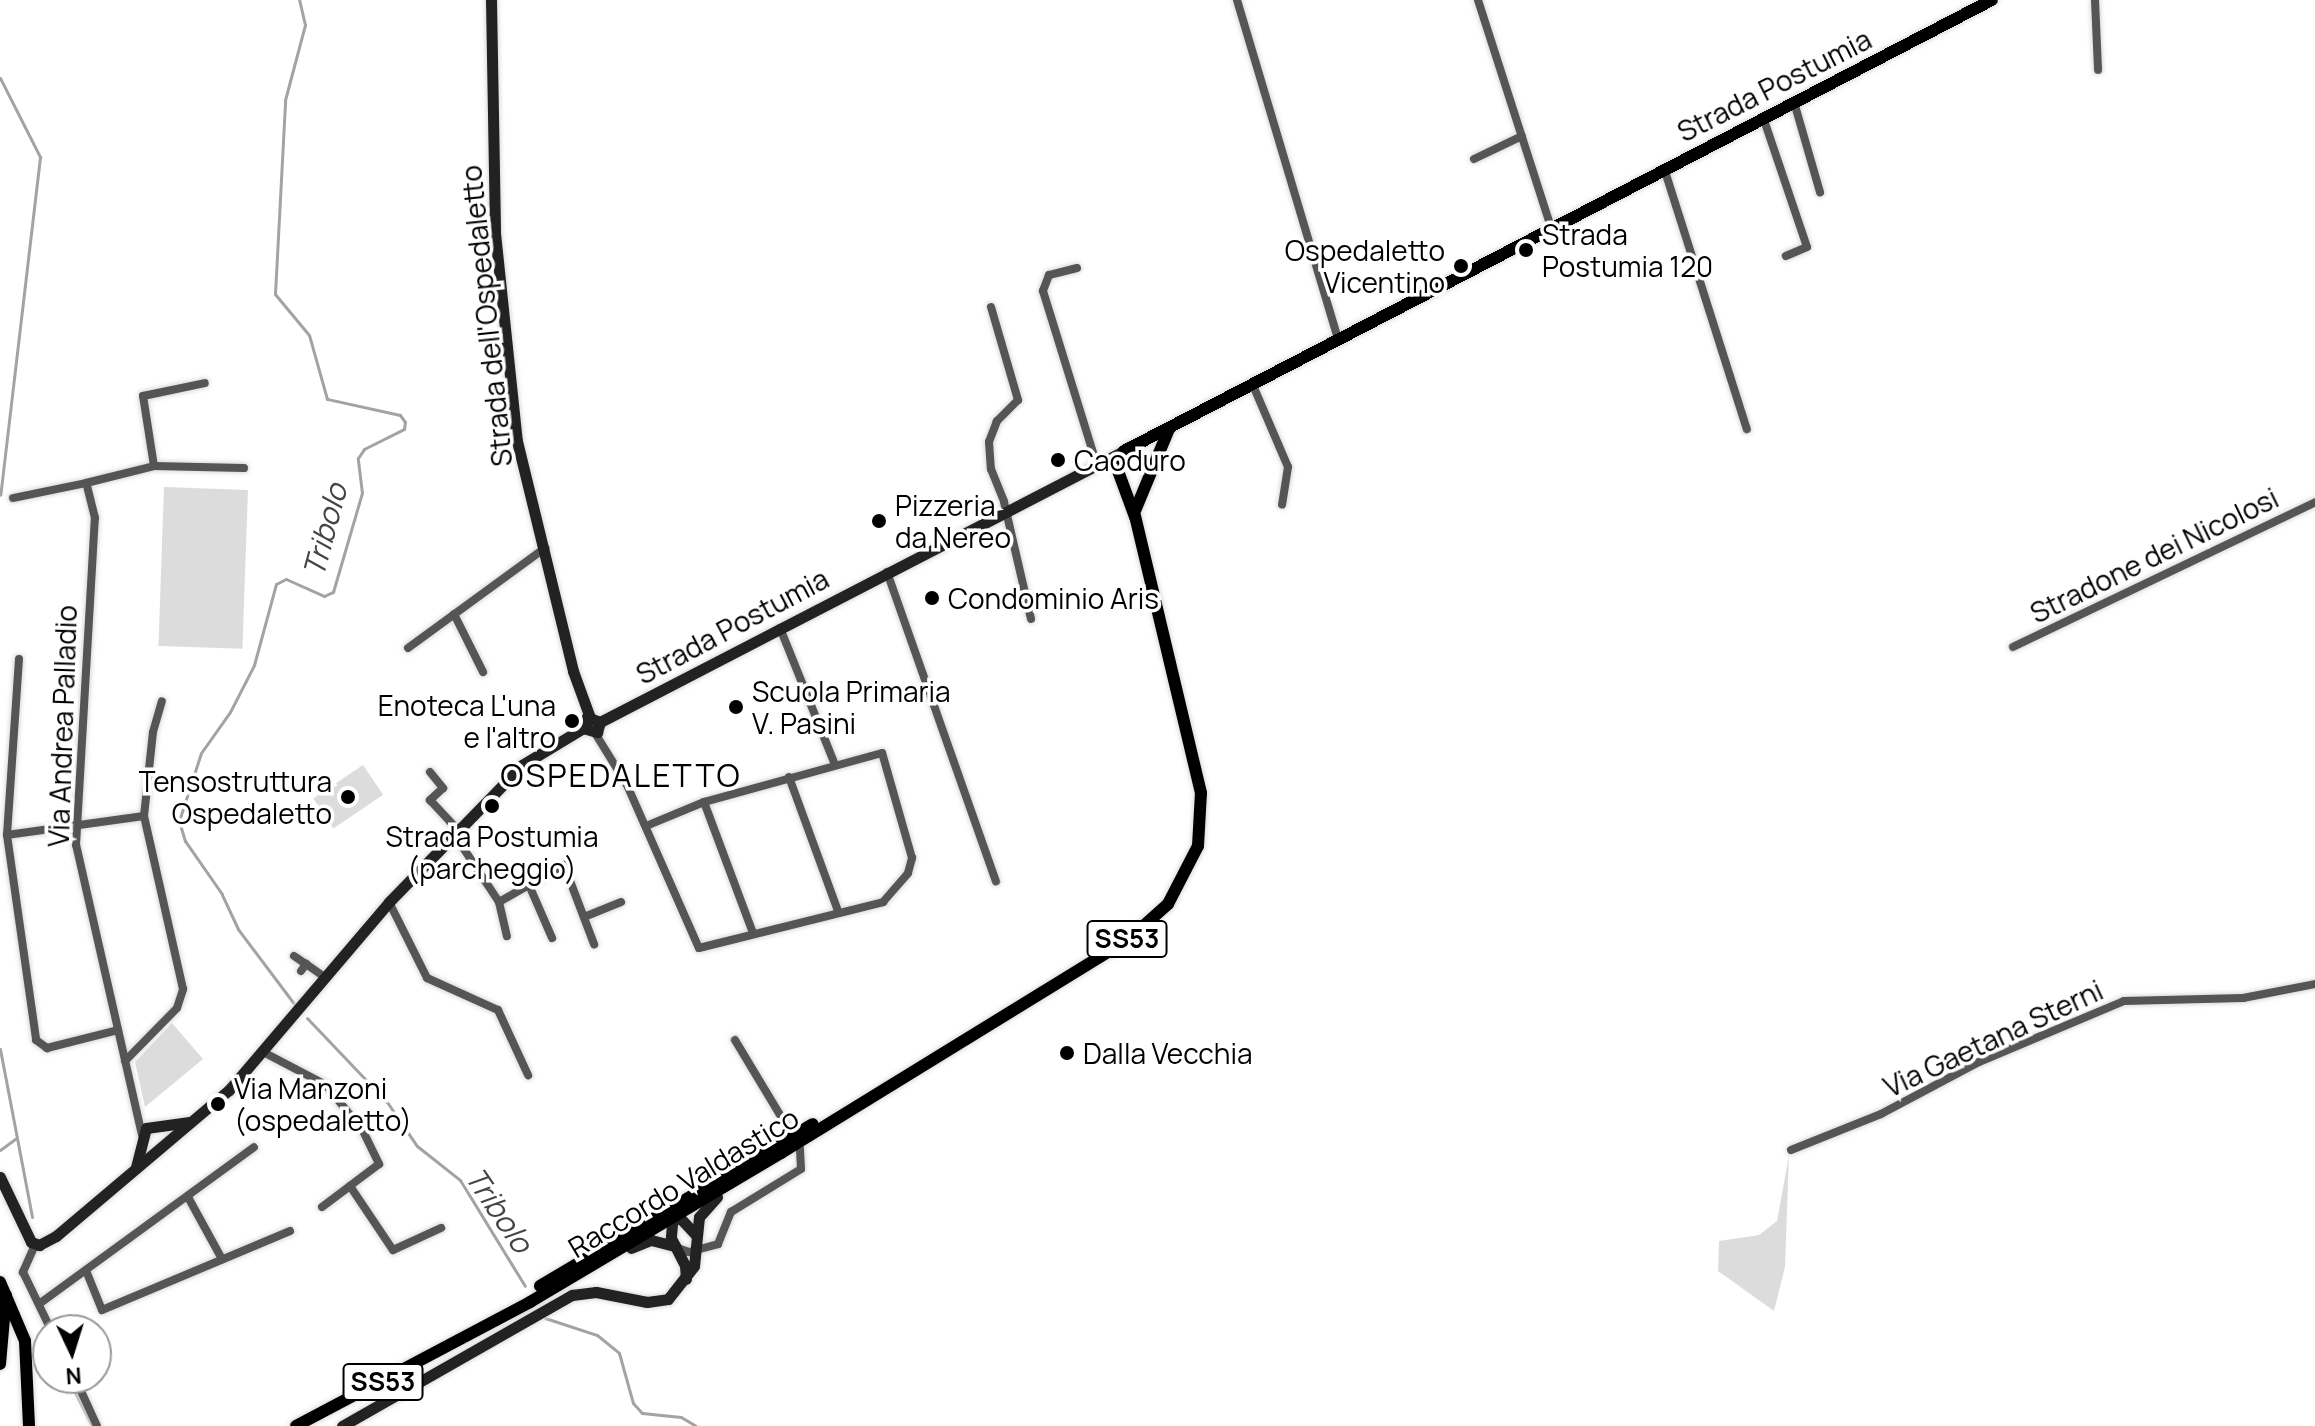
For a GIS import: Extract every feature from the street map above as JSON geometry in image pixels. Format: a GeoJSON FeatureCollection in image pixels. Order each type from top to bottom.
{"type":"FeatureCollection","features":[{"type":"Feature","properties":{"kind":"main road","name":"Strada Postumia"},"geometry":{"type":"LineString","coordinates":[[1129,449],[1992,0]]}},
{"type":"Feature","properties":{"kind":"main road"},"geometry":{"type":"LineString","coordinates":[[1154,465],[1171,427]]}},
{"type":"Feature","properties":{"kind":"main road"},"geometry":{"type":"LineString","coordinates":[[1145,482],[1120,476],[1129,449],[1147,452],[1154,465]]}},
{"type":"Feature","properties":{"kind":"main road","name":"Raccordo Valdastico"},"geometry":{"type":"LineString","coordinates":[[1135,517],[1145,482],[1154,465]]}},
{"type":"Feature","properties":{"kind":"main road","name":"Raccordo Valdastico"},"geometry":{"type":"LineString","coordinates":[[296,1426],[532,1300],[671,1218],[1135,934],[1168,904],[1189,871],[1201,833],[1201,787],[1135,517],[1120,476]]}},
{"type":"Feature","properties":{"kind":"main road","name":"Raccordo Valdastico"},"geometry":{"type":"LineString","coordinates":[[467,1334],[573,1267],[781,1148]]}},
{"type":"Feature","properties":{"kind":"main road"},"geometry":{"type":"LineString","coordinates":[[0,1364],[3,1288]]}},
{"type":"Feature","properties":{"kind":"main road"},"geometry":{"type":"LineString","coordinates":[[3,1288],[25,1341],[29,1426]]}},
{"type":"Feature","properties":{"kind":"street","name":"Strada dell'Ospedaletto"},"geometry":{"type":"LineString","coordinates":[[491,0],[495,233],[517,441],[573,671],[592,724]]}},
{"type":"Feature","properties":{"kind":"street"},"geometry":{"type":"LineString","coordinates":[[1237,0],[1338,338]]}},
{"type":"Feature","properties":{"kind":"street"},"geometry":{"type":"LineString","coordinates":[[1478,0],[1551,227]]}},
{"type":"Feature","properties":{"kind":"street"},"geometry":{"type":"LineString","coordinates":[[2095,0],[2098,70]]}},
{"type":"Feature","properties":{"kind":"street"},"geometry":{"type":"LineString","coordinates":[[1794,102],[1820,192]]}},
{"type":"Feature","properties":{"kind":"street"},"geometry":{"type":"LineString","coordinates":[[1763,117],[1807,247],[1786,256]]}},
{"type":"Feature","properties":{"kind":"street"},"geometry":{"type":"LineString","coordinates":[[1474,159],[1522,136]]}},
{"type":"Feature","properties":{"kind":"street","name":"Strada Postumia"},"geometry":{"type":"LineString","coordinates":[[1664,168],[1747,429]]}},
{"type":"Feature","properties":{"kind":"street"},"geometry":{"type":"LineString","coordinates":[[1077,268],[1049,275],[1043,280],[1043,291],[1094,466],[1120,476]]}},
{"type":"Feature","properties":{"kind":"street"},"geometry":{"type":"LineString","coordinates":[[991,307],[1018,400],[997,421],[989,442],[991,469],[1006,510],[1031,619]]}},
{"type":"Feature","properties":{"kind":"street"},"geometry":{"type":"LineString","coordinates":[[154,466],[143,396],[205,383]]}},
{"type":"Feature","properties":{"kind":"street"},"geometry":{"type":"LineString","coordinates":[[1252,383],[1288,467],[1282,505]]}},
{"type":"Feature","properties":{"kind":"street","name":"Strada Postumia"},"geometry":{"type":"LineString","coordinates":[[35,1245],[56,1236],[134,1171],[265,1053],[389,902],[522,765],[592,724],[1129,449]]}},
{"type":"Feature","properties":{"kind":"street"},"geometry":{"type":"LineString","coordinates":[[13,498],[154,466],[244,468]]}},
{"type":"Feature","properties":{"kind":"street","name":"Via Andrea Palladio"},"geometry":{"type":"LineString","coordinates":[[86,483],[95,518],[76,824],[79,864],[142,1138]]}},
{"type":"Feature","properties":{"kind":"street","name":"Stradone dei Nicolosi"},"geometry":{"type":"LineString","coordinates":[[2013,647],[2315,502]]}},
{"type":"Feature","properties":{"kind":"street"},"geometry":{"type":"LineString","coordinates":[[408,648],[545,548]]}},
{"type":"Feature","properties":{"kind":"street"},"geometry":{"type":"LineString","coordinates":[[887,572],[996,881]]}},
{"type":"Feature","properties":{"kind":"street"},"geometry":{"type":"LineString","coordinates":[[454,614],[483,672]]}},
{"type":"Feature","properties":{"kind":"street"},"geometry":{"type":"LineString","coordinates":[[780,628],[834,762]]}},
{"type":"Feature","properties":{"kind":"street"},"geometry":{"type":"LineString","coordinates":[[19,659],[7,835],[37,1043],[47,1048],[118,1030]]}},
{"type":"Feature","properties":{"kind":"street"},"geometry":{"type":"LineString","coordinates":[[125,1061],[177,1008],[183,989],[144,816],[153,732],[162,701]]}},
{"type":"Feature","properties":{"kind":"street"},"geometry":{"type":"LineString","coordinates":[[592,724],[646,826],[695,946],[883,902],[908,873],[911,844],[882,753],[834,762],[704,802],[646,826]]}},
{"type":"Feature","properties":{"kind":"street"},"geometry":{"type":"LineString","coordinates":[[430,772],[443,788],[430,800],[456,832],[499,902],[507,936]]}},
{"type":"Feature","properties":{"kind":"street"},"geometry":{"type":"LineString","coordinates":[[789,777],[838,911]]}},
{"type":"Feature","properties":{"kind":"street"},"geometry":{"type":"LineString","coordinates":[[704,802],[753,933]]}},
{"type":"Feature","properties":{"kind":"street"},"geometry":{"type":"LineString","coordinates":[[7,835],[144,816]]}},
{"type":"Feature","properties":{"kind":"street"},"geometry":{"type":"LineString","coordinates":[[499,902],[564,865],[594,944]]}},
{"type":"Feature","properties":{"kind":"street"},"geometry":{"type":"LineString","coordinates":[[529,885],[552,938]]}},
{"type":"Feature","properties":{"kind":"street"},"geometry":{"type":"LineString","coordinates":[[389,902],[427,978],[498,1010],[528,1075]]}},
{"type":"Feature","properties":{"kind":"street"},"geometry":{"type":"LineString","coordinates":[[584,917],[621,902]]}},
{"type":"Feature","properties":{"kind":"street"},"geometry":{"type":"LineString","coordinates":[[294,956],[304,968],[326,978]]}},
{"type":"Feature","properties":{"kind":"street","name":"Via Gaetana Sterni"},"geometry":{"type":"LineString","coordinates":[[1791,1150],[1881,1114],[1979,1062],[2124,1001],[2243,998],[2315,984]]}},
{"type":"Feature","properties":{"kind":"street"},"geometry":{"type":"LineString","coordinates":[[735,1040],[789,1130]]}},
{"type":"Feature","properties":{"kind":"street"},"geometry":{"type":"LineString","coordinates":[[265,1053],[288,1070],[326,1085],[363,1131],[379,1164],[322,1207]]}},
{"type":"Feature","properties":{"kind":"street"},"geometry":{"type":"LineString","coordinates":[[138,1110],[157,1126],[161,1146]]}},
{"type":"Feature","properties":{"kind":"street"},"geometry":{"type":"LineString","coordinates":[[134,1171],[142,1138],[157,1126],[192,1121]]}},
{"type":"Feature","properties":{"kind":"street"},"geometry":{"type":"LineString","coordinates":[[142,1138],[161,1146]]}},
{"type":"Feature","properties":{"kind":"street"},"geometry":{"type":"LineString","coordinates":[[39,1304],[87,1273],[254,1147]]}},
{"type":"Feature","properties":{"kind":"street"},"geometry":{"type":"LineString","coordinates":[[342,1426],[569,1297],[596,1292],[657,1302],[673,1296],[686,1279],[697,1251],[696,1235],[706,1204],[781,1148]]}},
{"type":"Feature","properties":{"kind":"street"},"geometry":{"type":"LineString","coordinates":[[532,1300],[643,1242],[697,1251],[720,1243],[731,1212],[800,1171],[805,1161],[800,1148]]}},
{"type":"Feature","properties":{"kind":"street"},"geometry":{"type":"LineString","coordinates":[[0,1177],[35,1245],[23,1272],[44,1314]]}},
{"type":"Feature","properties":{"kind":"street"},"geometry":{"type":"LineString","coordinates":[[350,1186],[393,1250],[441,1228]]}},
{"type":"Feature","properties":{"kind":"street"},"geometry":{"type":"LineString","coordinates":[[188,1197],[222,1259]]}},
{"type":"Feature","properties":{"kind":"street"},"geometry":{"type":"LineString","coordinates":[[671,1218],[696,1235]]}},
{"type":"Feature","properties":{"kind":"street"},"geometry":{"type":"LineString","coordinates":[[671,1218],[675,1246],[685,1265],[686,1279]]}},
{"type":"Feature","properties":{"kind":"street"},"geometry":{"type":"LineString","coordinates":[[573,1267],[671,1218]]}},
{"type":"Feature","properties":{"kind":"street"},"geometry":{"type":"LineString","coordinates":[[87,1273],[102,1310],[290,1231]]}},
{"type":"Feature","properties":{"kind":"street"},"geometry":{"type":"LineString","coordinates":[[82,1394],[97,1426]]}},
{"type":"Feature","properties":{"kind":"shaded area"},"geometry":{"type":"Polygon","coordinates":[[[164,487],[248,490],[242,649],[158,646],[164,487]]]}},
{"type":"Feature","properties":{"kind":"shaded area","name":"Tensostruttura Ospedaletto"},"geometry":{"type":"Polygon","coordinates":[[[363,765],[383,795],[333,828],[313,799],[363,765]]]}},
{"type":"Feature","properties":{"kind":"shaded area"},"geometry":{"type":"Polygon","coordinates":[[[172,1023],[203,1059],[145,1107],[135,1062],[172,1023]]]}},
{"type":"Feature","properties":{"kind":"shaded area"},"geometry":{"type":"Polygon","coordinates":[[[1789,1155],[1785,1267],[1774,1311],[1718,1271],[1719,1241],[1759,1235],[1777,1221],[1789,1155]]]}},
{"type":"Feature","properties":{"kind":"waterway","name":"Tribolo"},"geometry":{"type":"LineString","coordinates":[[295,1005],[238,929],[222,894],[185,841],[179,821],[201,753],[230,712],[254,665],[276,584],[286,579],[324,596],[333,592],[362,493],[358,458],[364,449],[404,429],[405,422],[400,415],[327,399],[309,335],[275,294],[285,100],[305,25],[299,0]]}},
{"type":"Feature","properties":{"kind":"waterway"},"geometry":{"type":"LineString","coordinates":[[0,78],[40,157],[0,495]]}},
{"type":"Feature","properties":{"kind":"waterway","name":"Tribolo"},"geometry":{"type":"LineString","coordinates":[[307,1018],[387,1102],[417,1146],[460,1180],[525,1286]]}},
{"type":"Feature","properties":{"kind":"waterway"},"geometry":{"type":"LineString","coordinates":[[0,1049],[32,1217]]}},
{"type":"Feature","properties":{"kind":"waterway"},"geometry":{"type":"LineString","coordinates":[[0,1150],[15,1139]]}},
{"type":"Feature","properties":{"kind":"waterway","name":"Tribolo"},"geometry":{"type":"LineString","coordinates":[[545,1318],[597,1335],[619,1353],[633,1403],[642,1413],[681,1417],[696,1426]]}},
{"type":"Feature","properties":{"kind":"waterway"},"geometry":{"type":"LineString","coordinates":[[76,1394],[92,1426]]}},
{"type":"Feature","properties":{"kind":"place","name":"Strada Postumia 120"},"geometry":{"type":"Point","coordinates":[1526,250]}},
{"type":"Feature","properties":{"kind":"place","name":"Ospedaletto Vicentino"},"geometry":{"type":"Point","coordinates":[1461,266]}},
{"type":"Feature","properties":{"kind":"place","name":"Caoduro"},"geometry":{"type":"Point","coordinates":[1058,460]}},
{"type":"Feature","properties":{"kind":"place","name":"Pizzeria da Nereo"},"geometry":{"type":"Point","coordinates":[879,521]}},
{"type":"Feature","properties":{"kind":"place","name":"Condominio Aris"},"geometry":{"type":"Point","coordinates":[932,598]}},
{"type":"Feature","properties":{"kind":"place","name":"Scuola Primaria V. Pasini"},"geometry":{"type":"Point","coordinates":[736,707]}},
{"type":"Feature","properties":{"kind":"place","name":"Enoteca L'una e l'altro"},"geometry":{"type":"Point","coordinates":[572,721]}},
{"type":"Feature","properties":{"kind":"place","name":"Tensostruttura Ospedaletto"},"geometry":{"type":"Point","coordinates":[348,797]}},
{"type":"Feature","properties":{"kind":"place","name":"Strada Postumia (parcheggio)"},"geometry":{"type":"Point","coordinates":[492,806]}},
{"type":"Feature","properties":{"kind":"place","name":"Dalla Vecchia"},"geometry":{"type":"Point","coordinates":[1067,1053]}},
{"type":"Feature","properties":{"kind":"place","name":"Via Manzoni (ospedaletto)"},"geometry":{"type":"Point","coordinates":[218,1104]}},
{"type":"Feature","properties":{"kind":"district","name":"OSPEDALETTO"},"geometry":{"type":"Point","coordinates":[621,775]}}]}
